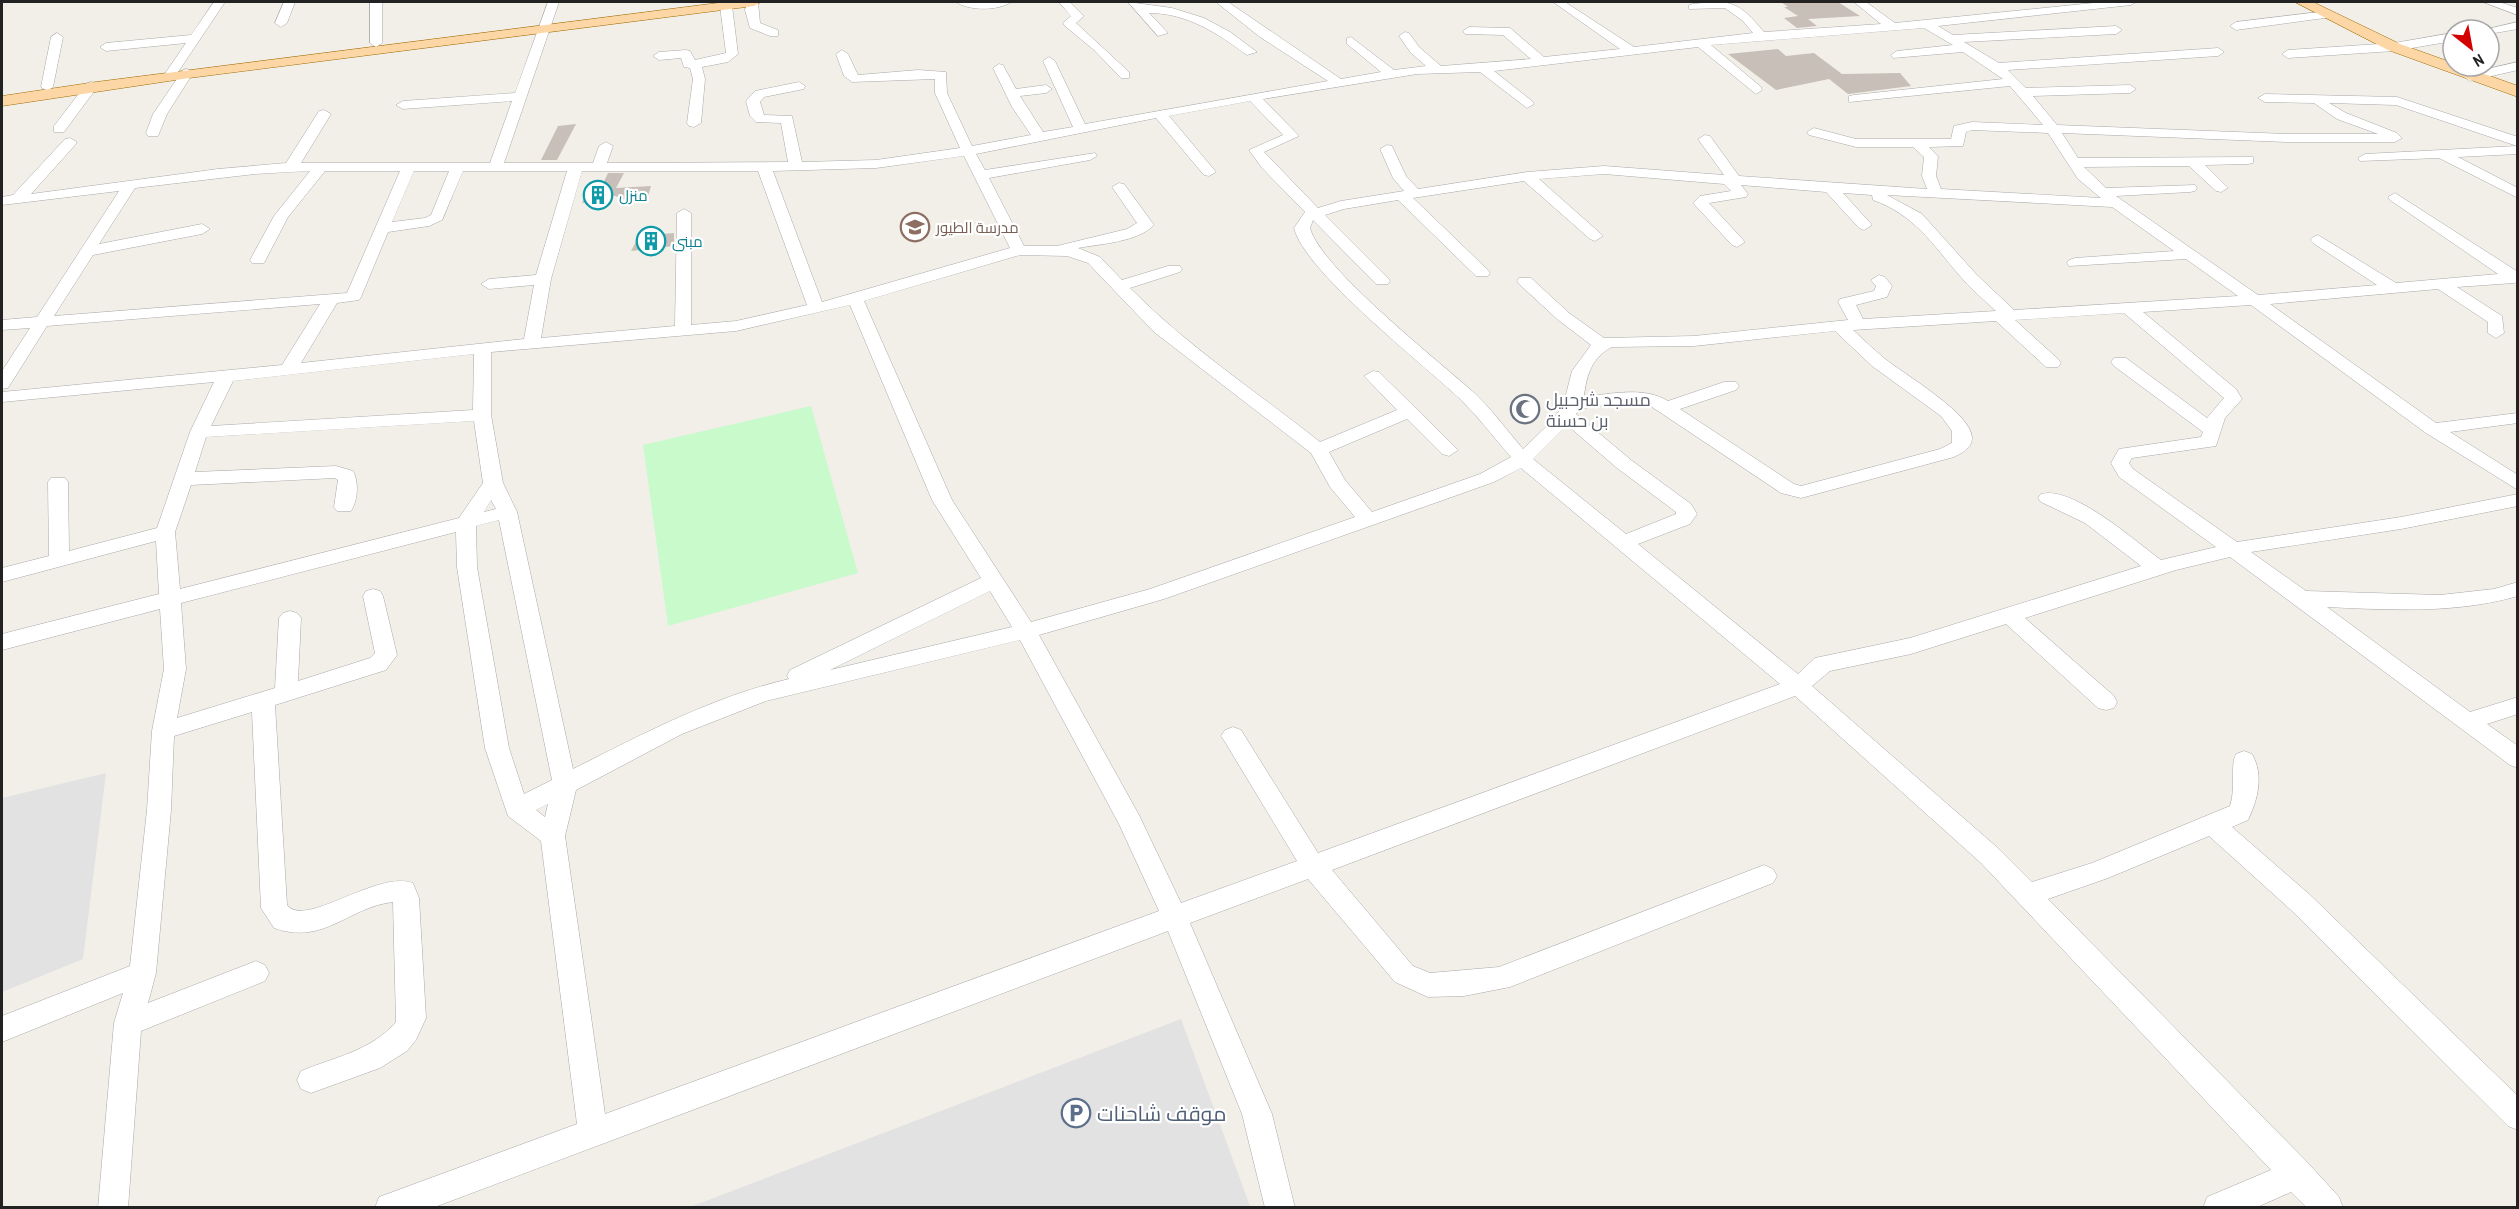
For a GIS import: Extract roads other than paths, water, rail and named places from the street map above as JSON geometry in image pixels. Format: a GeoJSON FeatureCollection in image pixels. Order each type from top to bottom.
{"type":"FeatureCollection","features":[{"type":"Feature","properties":{"kind":"main road"},"geometry":{"type":"LineString","coordinates":[[2,101],[178,71],[376,44],[543,27],[707,2]]}},
{"type":"Feature","properties":{"kind":"main road"},"geometry":{"type":"LineString","coordinates":[[2,94],[753,2]]}},
{"type":"Feature","properties":{"kind":"main road"},"geometry":{"type":"LineString","coordinates":[[2302,2],[2332,12],[2394,47],[2441,66]]}},
{"type":"Feature","properties":{"kind":"main road"},"geometry":{"type":"LineString","coordinates":[[2473,78],[2517,93]]}},
{"type":"Feature","properties":{"kind":"street"},"geometry":{"type":"LineString","coordinates":[[153,133],[178,71],[195,38],[219,2]]}},
{"type":"Feature","properties":{"kind":"street"},"geometry":{"type":"LineString","coordinates":[[281,23],[289,2]]}},
{"type":"Feature","properties":{"kind":"street"},"geometry":{"type":"LineString","coordinates":[[376,2],[376,44]]}},
{"type":"Feature","properties":{"kind":"street"},"geometry":{"type":"LineString","coordinates":[[496,166],[553,2]]}},
{"type":"Feature","properties":{"kind":"street"},"geometry":{"type":"LineString","coordinates":[[753,2],[750,10],[754,25],[774,33]]}},
{"type":"Feature","properties":{"kind":"street"},"geometry":{"type":"LineString","coordinates":[[962,2],[980,5],[1000,2]]}},
{"type":"Feature","properties":{"kind":"street"},"geometry":{"type":"LineString","coordinates":[[1064,2],[1078,16],[1069,23],[1098,47],[1125,75]]}},
{"type":"Feature","properties":{"kind":"street"},"geometry":{"type":"LineString","coordinates":[[1221,2],[1264,34],[1338,82]]}},
{"type":"Feature","properties":{"kind":"street"},"geometry":{"type":"LineString","coordinates":[[1558,2],[1632,51]]}},
{"type":"Feature","properties":{"kind":"street"},"geometry":{"type":"LineString","coordinates":[[1859,2],[1891,25]]}},
{"type":"Feature","properties":{"kind":"street"},"geometry":{"type":"LineString","coordinates":[[2,201],[129,186],[234,170],[291,167],[876,164],[969,151],[1160,113],[1338,82],[1436,68],[1483,68],[1761,36],[1926,24],[2131,2]]}},
{"type":"Feature","properties":{"kind":"street"},"geometry":{"type":"LineString","coordinates":[[2489,2],[2517,12]]}},
{"type":"Feature","properties":{"kind":"street"},"geometry":{"type":"LineString","coordinates":[[1693,7],[1727,4],[1747,19],[1761,36]]}},
{"type":"Feature","properties":{"kind":"street"},"geometry":{"type":"LineString","coordinates":[[1137,5],[1162,33]]}},
{"type":"Feature","properties":{"kind":"street"},"geometry":{"type":"LineString","coordinates":[[1137,5],[1189,15],[1218,28],[1251,52]]}},
{"type":"Feature","properties":{"kind":"street"},"geometry":{"type":"LineString","coordinates":[[659,56],[686,54],[688,63],[695,64],[731,57],[732,44],[726,6]]}},
{"type":"Feature","properties":{"kind":"street"},"geometry":{"type":"LineString","coordinates":[[2236,26],[2332,12]]}},
{"type":"Feature","properties":{"kind":"street"},"geometry":{"type":"LineString","coordinates":[[1926,24],[1996,67],[2018,87],[2053,129],[2083,176],[2116,203],[2257,300],[2432,429],[2517,484]]}},
{"type":"Feature","properties":{"kind":"street"},"geometry":{"type":"LineString","coordinates":[[2501,28],[2517,25]]}},
{"type":"Feature","properties":{"kind":"street"},"geometry":{"type":"LineString","coordinates":[[1948,39],[2116,30]]}},
{"type":"Feature","properties":{"kind":"street"},"geometry":{"type":"LineString","coordinates":[[1469,31],[1506,31],[1542,62]]}},
{"type":"Feature","properties":{"kind":"street"},"geometry":{"type":"LineString","coordinates":[[1405,36],[1415,50],[1436,68]]}},
{"type":"Feature","properties":{"kind":"street"},"geometry":{"type":"LineString","coordinates":[[47,87],[57,37]]}},
{"type":"Feature","properties":{"kind":"street"},"geometry":{"type":"LineString","coordinates":[[106,47],[195,38]]}},
{"type":"Feature","properties":{"kind":"street"},"geometry":{"type":"LineString","coordinates":[[2288,54],[2394,47],[2441,39]]}},
{"type":"Feature","properties":{"kind":"street"},"geometry":{"type":"LineString","coordinates":[[1351,40],[1391,74]]}},
{"type":"Feature","properties":{"kind":"street"},"geometry":{"type":"LineString","coordinates":[[1701,43],[1756,90]]}},
{"type":"Feature","properties":{"kind":"street"},"geometry":{"type":"LineString","coordinates":[[1897,55],[1964,48]]}},
{"type":"Feature","properties":{"kind":"street"},"geometry":{"type":"LineString","coordinates":[[1996,67],[2218,52]]}},
{"type":"Feature","properties":{"kind":"street"},"geometry":{"type":"LineString","coordinates":[[842,54],[850,76],[856,79],[918,74],[942,75],[941,93],[1019,250]]}},
{"type":"Feature","properties":{"kind":"street"},"geometry":{"type":"LineString","coordinates":[[1049,62],[1081,129]]}},
{"type":"Feature","properties":{"kind":"street"},"geometry":{"type":"LineString","coordinates":[[694,123],[699,79],[695,64]]}},
{"type":"Feature","properties":{"kind":"street"},"geometry":{"type":"LineString","coordinates":[[2501,70],[2517,66]]}},
{"type":"Feature","properties":{"kind":"street"},"geometry":{"type":"LineString","coordinates":[[999,68],[1011,93],[1039,137]]}},
{"type":"Feature","properties":{"kind":"street"},"geometry":{"type":"LineString","coordinates":[[1483,68],[1527,104]]}},
{"type":"Feature","properties":{"kind":"street"},"geometry":{"type":"LineString","coordinates":[[60,129],[92,86]]}},
{"type":"Feature","properties":{"kind":"street"},"geometry":{"type":"LineString","coordinates":[[796,166],[787,119],[761,119],[757,116],[753,101],[760,94],[800,86]]}},
{"type":"Feature","properties":{"kind":"street"},"geometry":{"type":"LineString","coordinates":[[1854,99],[2018,87],[2130,89]]}},
{"type":"Feature","properties":{"kind":"street"},"geometry":{"type":"LineString","coordinates":[[1011,93],[1046,90]]}},
{"type":"Feature","properties":{"kind":"street"},"geometry":{"type":"LineString","coordinates":[[403,105],[521,96]]}},
{"type":"Feature","properties":{"kind":"street"},"geometry":{"type":"LineString","coordinates":[[1253,97],[1292,136],[1256,150],[1313,213],[1382,281]]}},
{"type":"Feature","properties":{"kind":"street"},"geometry":{"type":"LineString","coordinates":[[2265,98],[2397,101],[2517,142]]}},
{"type":"Feature","properties":{"kind":"street"},"geometry":{"type":"LineString","coordinates":[[1814,132],[1856,143],[1918,144],[1958,143],[1959,129],[1972,126],[2287,138],[2395,138],[2376,126],[2332,112],[2322,106],[2316,98]]}},
{"type":"Feature","properties":{"kind":"street"},"geometry":{"type":"LineString","coordinates":[[1160,113],[1209,172]]}},
{"type":"Feature","properties":{"kind":"street"},"geometry":{"type":"LineString","coordinates":[[291,167],[324,114]]}},
{"type":"Feature","properties":{"kind":"street"},"geometry":{"type":"LineString","coordinates":[[1705,139],[1741,194],[1705,199],[1700,203],[1737,242]]}},
{"type":"Feature","properties":{"kind":"street"},"geometry":{"type":"LineString","coordinates":[[17,200],[70,142]]}},
{"type":"Feature","properties":{"kind":"street"},"geometry":{"type":"LineString","coordinates":[[1918,144],[1931,156],[1929,176],[1936,194]]}},
{"type":"Feature","properties":{"kind":"street"},"geometry":{"type":"LineString","coordinates":[[599,166],[606,146]]}},
{"type":"Feature","properties":{"kind":"street"},"geometry":{"type":"LineString","coordinates":[[1387,149],[1394,169],[1408,194],[1482,273]]}},
{"type":"Feature","properties":{"kind":"street"},"geometry":{"type":"LineString","coordinates":[[2365,158],[2517,150]]}},
{"type":"Feature","properties":{"kind":"street"},"geometry":{"type":"LineString","coordinates":[[2441,154],[2517,194]]}},
{"type":"Feature","properties":{"kind":"street"},"geometry":{"type":"LineString","coordinates":[[981,175],[1090,156]]}},
{"type":"Feature","properties":{"kind":"street"},"geometry":{"type":"LineString","coordinates":[[2073,162],[2114,164],[2248,160]]}},
{"type":"Feature","properties":{"kind":"street"},"geometry":{"type":"LineString","coordinates":[[2193,161],[2221,188]]}},
{"type":"Feature","properties":{"kind":"street"},"geometry":{"type":"LineString","coordinates":[[258,260],[281,216],[322,166]]}},
{"type":"Feature","properties":{"kind":"street"},"geometry":{"type":"LineString","coordinates":[[2,325],[215,306],[331,300],[355,295],[409,166]]}},
{"type":"Feature","properties":{"kind":"street"},"geometry":{"type":"LineString","coordinates":[[383,228],[429,222],[436,217],[458,166]]}},
{"type":"Feature","properties":{"kind":"street"},"geometry":{"type":"LineString","coordinates":[[532,344],[543,279],[576,166]]}},
{"type":"Feature","properties":{"kind":"street"},"geometry":{"type":"LineString","coordinates":[[764,166],[817,309]]}},
{"type":"Feature","properties":{"kind":"street"},"geometry":{"type":"LineString","coordinates":[[2116,203],[1830,188],[1613,170],[1527,176],[1366,200],[1313,213],[1306,219],[1302,228],[1305,240],[1340,280],[1467,396],[1522,459],[1798,686],[1990,856],[2029,894],[2328,1208]]}},
{"type":"Feature","properties":{"kind":"street"},"geometry":{"type":"LineString","coordinates":[[1527,176],[1595,236]]}},
{"type":"Feature","properties":{"kind":"street"},"geometry":{"type":"LineString","coordinates":[[2,384],[129,186]]}},
{"type":"Feature","properties":{"kind":"street"},"geometry":{"type":"LineString","coordinates":[[1043,252],[1132,232],[1146,225],[1119,187]]}},
{"type":"Feature","properties":{"kind":"street"},"geometry":{"type":"LineString","coordinates":[[1830,188],[1864,225]]}},
{"type":"Feature","properties":{"kind":"street"},"geometry":{"type":"LineString","coordinates":[[2103,192],[2190,188]]}},
{"type":"Feature","properties":{"kind":"street"},"geometry":{"type":"LineString","coordinates":[[1868,190],[1874,196],[1898,203],[1923,223],[1965,272],[2052,363]]}},
{"type":"Feature","properties":{"kind":"street"},"geometry":{"type":"LineString","coordinates":[[2395,196],[2516,278]]}},
{"type":"Feature","properties":{"kind":"street"},"geometry":{"type":"LineString","coordinates":[[683,331],[684,213]]}},
{"type":"Feature","properties":{"kind":"street"},"geometry":{"type":"LineString","coordinates":[[87,251],[202,229]]}},
{"type":"Feature","properties":{"kind":"street"},"geometry":{"type":"LineString","coordinates":[[2318,240],[2395,289]]}},
{"type":"Feature","properties":{"kind":"street"},"geometry":{"type":"LineString","coordinates":[[2,397],[226,376],[483,348],[736,326],[855,299],[1019,250],[1085,254],[1120,286],[1150,319],[1195,357],[1264,406],[1318,450],[1337,483],[1369,521]]}},
{"type":"Feature","properties":{"kind":"street"},"geometry":{"type":"LineString","coordinates":[[2075,263],[2190,254]]}},
{"type":"Feature","properties":{"kind":"street"},"geometry":{"type":"LineString","coordinates":[[1120,286],[1174,269]]}},
{"type":"Feature","properties":{"kind":"street"},"geometry":{"type":"LineString","coordinates":[[762,694],[1026,631],[1157,594],[1457,490],[1512,467],[1550,436],[1569,409],[1577,380],[1588,358],[1602,345],[1630,341],[1694,341],[1858,324],[2257,300],[2444,286],[2516,278]]}},
{"type":"Feature","properties":{"kind":"street"},"geometry":{"type":"LineString","coordinates":[[489,284],[543,279]]}},
{"type":"Feature","properties":{"kind":"street"},"geometry":{"type":"LineString","coordinates":[[1858,324],[1846,302],[1881,294],[1884,286],[1879,280]]}},
{"type":"Feature","properties":{"kind":"street"},"geometry":{"type":"LineString","coordinates":[[1525,281],[1563,315],[1602,345]]}},
{"type":"Feature","properties":{"kind":"street"},"geometry":{"type":"LineString","coordinates":[[2444,286],[2496,320],[2496,333]]}},
{"type":"Feature","properties":{"kind":"street"},"geometry":{"type":"LineString","coordinates":[[855,299],[942,500],[1026,631],[1130,822],[1175,917],[1257,1114],[1280,1208]]}},
{"type":"Feature","properties":{"kind":"street"},"geometry":{"type":"LineString","coordinates":[[288,369],[331,300]]}},
{"type":"Feature","properties":{"kind":"street"},"geometry":{"type":"LineString","coordinates":[[2127,307],[2234,399],[2216,416],[2211,440],[2206,444],[2126,453],[2120,463],[2126,473],[2302,598],[2517,759]]}},
{"type":"Feature","properties":{"kind":"street"},"geometry":{"type":"LineString","coordinates":[[1569,409],[1641,397],[1654,400],[1788,489],[1801,492],[1947,453],[1960,446],[1963,438],[1961,430],[1947,412],[1878,362],[1839,326]]}},
{"type":"Feature","properties":{"kind":"street"},"geometry":{"type":"LineString","coordinates":[[483,348],[482,415],[493,483],[507,512],[565,785],[553,836],[593,1133]]}},
{"type":"Feature","properties":{"kind":"street"},"geometry":{"type":"LineString","coordinates":[[2120,362],[2213,431]]}},
{"type":"Feature","properties":{"kind":"street"},"geometry":{"type":"LineString","coordinates":[[113,1208],[128,1023],[143,973],[159,810],[163,731],[174,669],[165,532],[199,432],[226,376]]}},
{"type":"Feature","properties":{"kind":"street"},"geometry":{"type":"LineString","coordinates":[[1373,376],[1407,412],[1449,450]]}},
{"type":"Feature","properties":{"kind":"street"},"geometry":{"type":"LineString","coordinates":[[1666,408],[1730,387]]}},
{"type":"Feature","properties":{"kind":"street"},"geometry":{"type":"LineString","coordinates":[[1569,409],[1624,464],[1684,508],[1687,514],[1683,519],[1623,542]]}},
{"type":"Feature","properties":{"kind":"street"},"geometry":{"type":"LineString","coordinates":[[1318,450],[1407,412]]}},
{"type":"Feature","properties":{"kind":"street"},"geometry":{"type":"LineString","coordinates":[[199,432],[482,415]]}},
{"type":"Feature","properties":{"kind":"street"},"geometry":{"type":"LineString","coordinates":[[2432,429],[2517,418]]}},
{"type":"Feature","properties":{"kind":"street"},"geometry":{"type":"LineString","coordinates":[[183,479],[336,472],[346,475],[348,480],[344,507]]}},
{"type":"Feature","properties":{"kind":"street"},"geometry":{"type":"LineString","coordinates":[[58,482],[59,560]]}},
{"type":"Feature","properties":{"kind":"street"},"geometry":{"type":"LineString","coordinates":[[493,483],[466,523],[467,567],[497,748],[517,809],[553,836]]}},
{"type":"Feature","properties":{"kind":"street"},"geometry":{"type":"LineString","coordinates":[[2048,498],[2083,513],[2157,568]]}},
{"type":"Feature","properties":{"kind":"street"},"geometry":{"type":"LineString","coordinates":[[390,1208],[1798,686],[1823,664],[1911,646],[2157,568],[2234,549],[2401,523],[2517,500]]}},
{"type":"Feature","properties":{"kind":"street"},"geometry":{"type":"LineString","coordinates":[[2,642],[507,512]]}},
{"type":"Feature","properties":{"kind":"street"},"geometry":{"type":"LineString","coordinates":[[2,576],[165,532]]}},
{"type":"Feature","properties":{"kind":"street"},"geometry":{"type":"LineString","coordinates":[[517,809],[675,728],[762,694],[994,580]]}},
{"type":"Feature","properties":{"kind":"street"},"geometry":{"type":"LineString","coordinates":[[2302,598],[2365,603],[2415,602],[2486,598],[2517,589]]}},
{"type":"Feature","properties":{"kind":"street"},"geometry":{"type":"LineString","coordinates":[[163,731],[367,668],[384,660],[384,643],[373,596]]}},
{"type":"Feature","properties":{"kind":"street"},"geometry":{"type":"LineString","coordinates":[[2008,614],[2106,702]]}},
{"type":"Feature","properties":{"kind":"street"},"geometry":{"type":"LineString","coordinates":[[290,618],[275,696],[274,908],[277,917],[282,921],[298,924],[337,912],[390,891],[404,891],[412,1018],[405,1036],[383,1052],[310,1080]]}},
{"type":"Feature","properties":{"kind":"street"},"geometry":{"type":"LineString","coordinates":[[2468,722],[2517,705]]}},
{"type":"Feature","properties":{"kind":"street"},"geometry":{"type":"LineString","coordinates":[[1233,736],[1313,866],[1404,974],[1428,985],[1464,984],[1500,979],[1764,876]]}},
{"type":"Feature","properties":{"kind":"street"},"geometry":{"type":"LineString","coordinates":[[2029,894],[2099,871],[2239,813],[2246,800],[2248,773],[2244,760]]}},
{"type":"Feature","properties":{"kind":"street"},"geometry":{"type":"LineString","coordinates":[[2212,825],[2300,902],[2517,1116]]}},
{"type":"Feature","properties":{"kind":"street"},"geometry":{"type":"LineString","coordinates":[[2,1029],[143,973]]}},
{"type":"Feature","properties":{"kind":"street"},"geometry":{"type":"LineString","coordinates":[[128,1023],[256,973]]}},
{"type":"Feature","properties":{"kind":"street"},"geometry":{"type":"LineString","coordinates":[[2218,1208],[2297,1174]]}},
{"type":"Feature","properties":{"kind":"place","name":"منزل"},"geometry":{"type":"Point","coordinates":[598,195]}},
{"type":"Feature","properties":{"kind":"place","name":"مدرسة الطيور"},"geometry":{"type":"Point","coordinates":[915,227]}},
{"type":"Feature","properties":{"kind":"place","name":"مبنى"},"geometry":{"type":"Point","coordinates":[651,241]}},
{"type":"Feature","properties":{"kind":"place","name":"مسجد شرحبيل بن حسنة"},"geometry":{"type":"Point","coordinates":[1525,409]}},
{"type":"Feature","properties":{"kind":"place","name":"موقف شاحنات"},"geometry":{"type":"Point","coordinates":[1076,1113]}}]}
